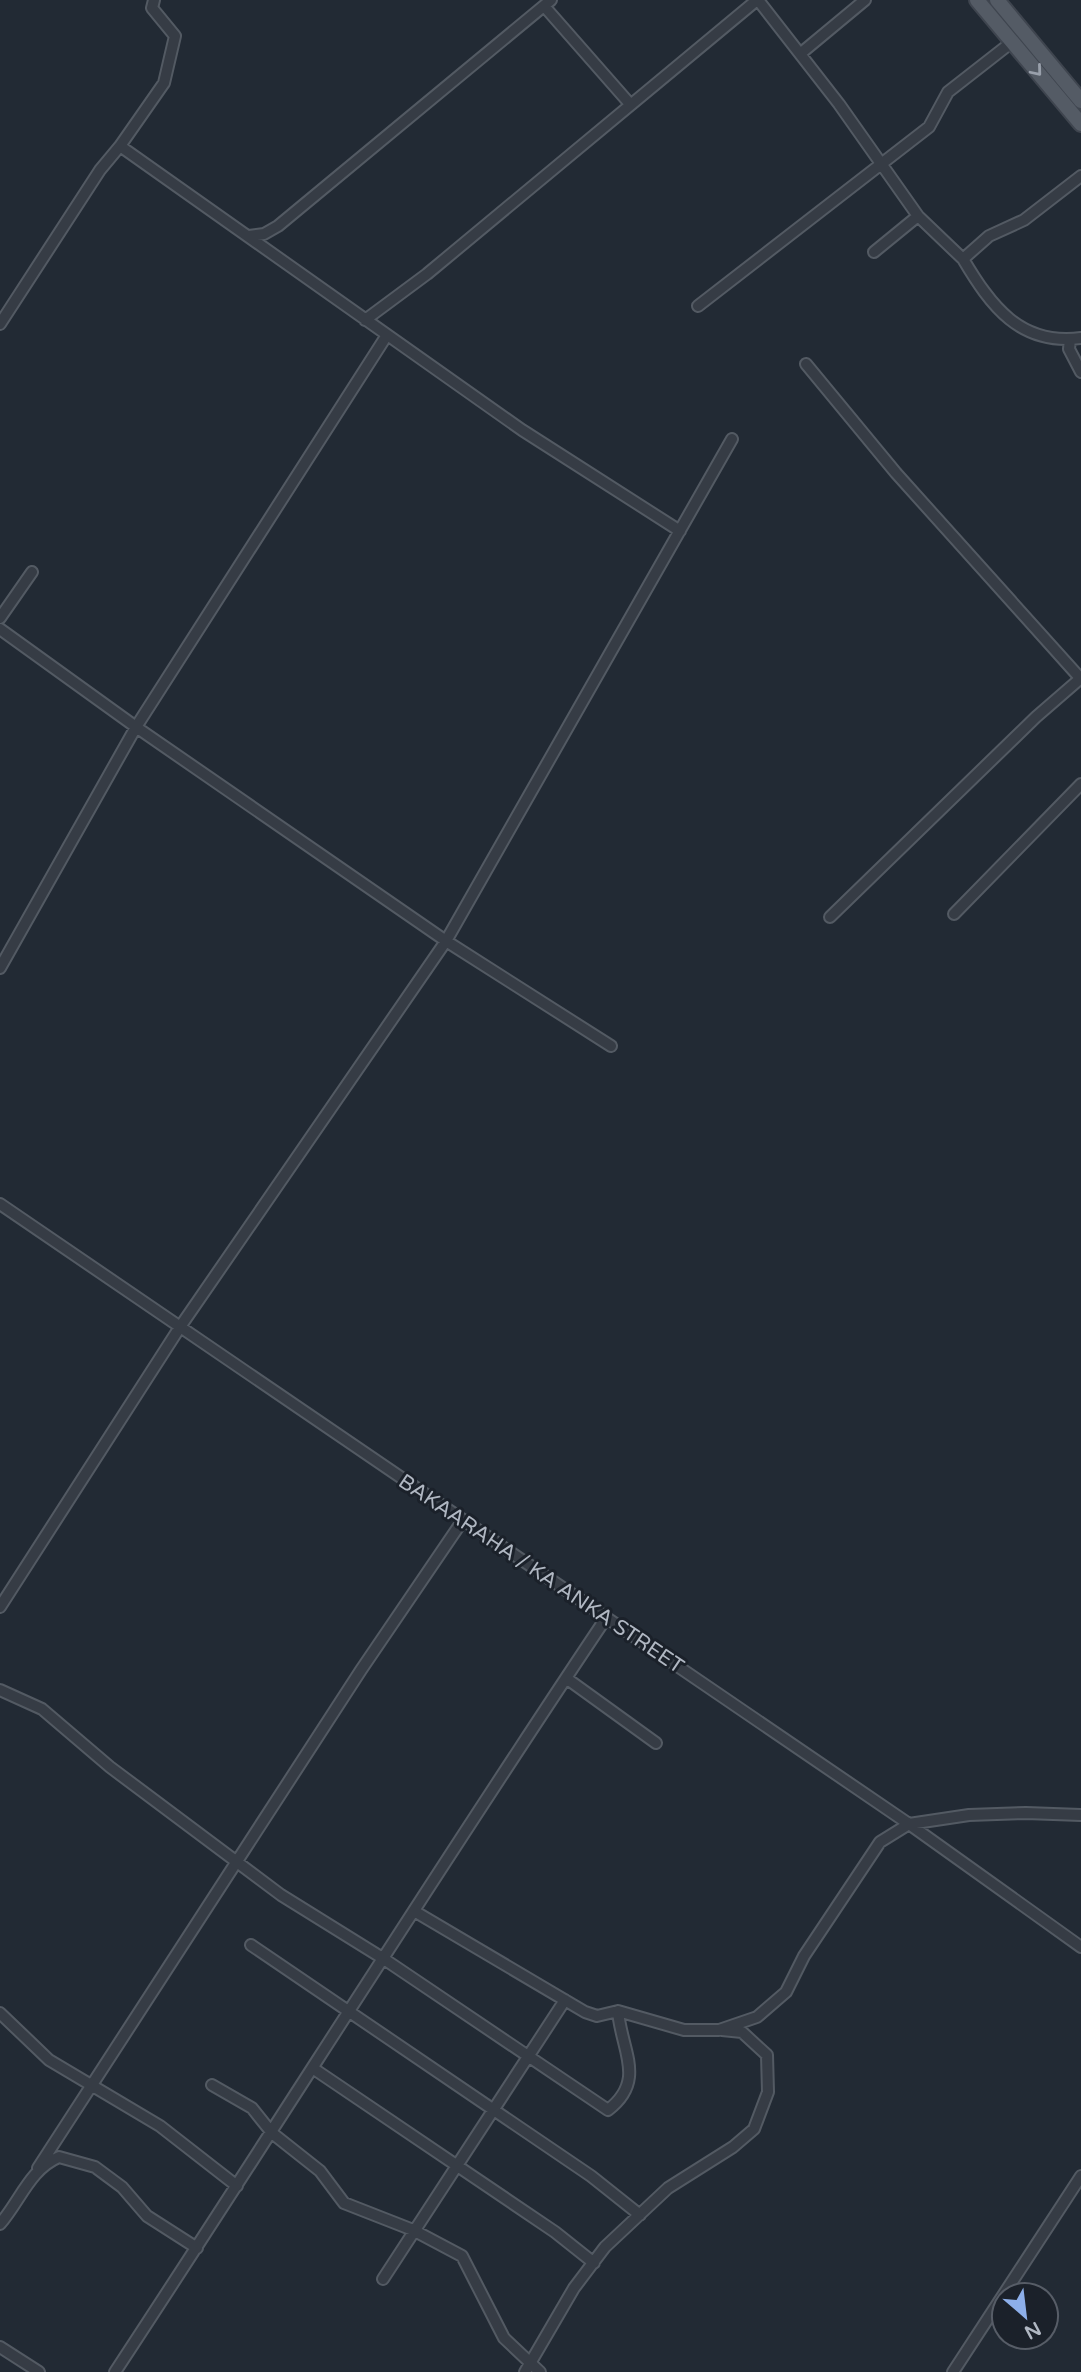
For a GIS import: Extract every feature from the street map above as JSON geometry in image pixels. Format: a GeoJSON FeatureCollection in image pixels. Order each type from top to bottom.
{"type":"FeatureCollection","features":[{"type":"Feature","properties":{"kind":"main road"},"geometry":{"type":"LineString","coordinates":[[977,0],[1081,124]]}},
{"type":"Feature","properties":{"kind":"main road"},"geometry":{"type":"LineString","coordinates":[[998,0],[1080,97]]}},
{"type":"Feature","properties":{"kind":"street"},"geometry":{"type":"LineString","coordinates":[[0,324],[100,170],[164,83],[174,36],[152,8],[154,0]]}},
{"type":"Feature","properties":{"kind":"street"},"geometry":{"type":"LineString","coordinates":[[365,320],[427,274],[758,0],[883,165],[887,177],[918,216],[963,259],[984,294],[1020,330],[1075,339],[1069,349],[1081,372]]}},
{"type":"Feature","properties":{"kind":"street"},"geometry":{"type":"LineString","coordinates":[[800,54],[865,0]]}},
{"type":"Feature","properties":{"kind":"street"},"geometry":{"type":"LineString","coordinates":[[248,236],[264,234],[278,226],[548,3],[630,104]]}},
{"type":"Feature","properties":{"kind":"street"},"geometry":{"type":"LineString","coordinates":[[698,306],[929,127],[948,92],[1012,42]]}},
{"type":"Feature","properties":{"kind":"street"},"geometry":{"type":"LineString","coordinates":[[120,146],[522,429],[680,531]]}},
{"type":"Feature","properties":{"kind":"street"},"geometry":{"type":"LineString","coordinates":[[963,259],[989,236],[1024,220],[1081,176]]}},
{"type":"Feature","properties":{"kind":"street"},"geometry":{"type":"LineString","coordinates":[[874,252],[918,216]]}},
{"type":"Feature","properties":{"kind":"street"},"geometry":{"type":"LineString","coordinates":[[0,968],[136,727],[387,335]]}},
{"type":"Feature","properties":{"kind":"street"},"geometry":{"type":"LineString","coordinates":[[806,364],[896,473],[1081,678],[1036,717],[831,917]]}},
{"type":"Feature","properties":{"kind":"street"},"geometry":{"type":"LineString","coordinates":[[0,1607],[180,1328],[446,941],[732,439]]}},
{"type":"Feature","properties":{"kind":"street"},"geometry":{"type":"LineString","coordinates":[[0,618],[32,572]]}},
{"type":"Feature","properties":{"kind":"street"},"geometry":{"type":"LineString","coordinates":[[0,629],[136,727],[446,941],[611,1046]]}},
{"type":"Feature","properties":{"kind":"street"},"geometry":{"type":"LineString","coordinates":[[954,914],[1081,784]]}},
{"type":"Feature","properties":{"kind":"street","name":"BAKAARAHA / KA ANKA STREET"},"geometry":{"type":"LineString","coordinates":[[0,1204],[909,1824],[1081,1947]]}},
{"type":"Feature","properties":{"kind":"street"},"geometry":{"type":"LineString","coordinates":[[0,2224],[15,2208],[38,2168],[463,1520]]}},
{"type":"Feature","properties":{"kind":"street"},"geometry":{"type":"LineString","coordinates":[[115,2372],[606,1619]]}},
{"type":"Feature","properties":{"kind":"street"},"geometry":{"type":"LineString","coordinates":[[566,1678],[656,1744]]}},
{"type":"Feature","properties":{"kind":"street"},"geometry":{"type":"LineString","coordinates":[[0,1690],[42,1709],[110,1767],[281,1895],[384,1959],[608,2110],[624,2097],[629,2075],[629,2051],[620,2031],[618,2011]]}},
{"type":"Feature","properties":{"kind":"street"},"geometry":{"type":"LineString","coordinates":[[719,2029],[757,2017],[786,1992],[804,1956],[880,1842],[909,1824],[970,1815],[1026,1812],[1081,1815]]}},
{"type":"Feature","properties":{"kind":"street"},"geometry":{"type":"LineString","coordinates":[[212,2085],[252,2108],[272,2133],[320,2171],[344,2203],[413,2230],[462,2256],[504,2338],[532,2370],[574,2288],[594,2263],[668,2188],[722,2155],[754,2129],[768,2092],[767,2055],[743,2032],[719,2029],[684,2030],[618,2011],[597,2016],[414,1911]]}},
{"type":"Feature","properties":{"kind":"street"},"geometry":{"type":"LineString","coordinates":[[251,1945],[591,2176],[640,2215]]}},
{"type":"Feature","properties":{"kind":"street"},"geometry":{"type":"LineString","coordinates":[[383,2279],[565,2000]]}},
{"type":"Feature","properties":{"kind":"street"},"geometry":{"type":"LineString","coordinates":[[0,2013],[49,2060],[93,2084],[175,2136],[237,2186]]}},
{"type":"Feature","properties":{"kind":"street"},"geometry":{"type":"LineString","coordinates":[[314,2068],[555,2232],[594,2263]]}},
{"type":"Feature","properties":{"kind":"street"},"geometry":{"type":"LineString","coordinates":[[38,2168],[59,2157],[95,2167],[122,2187],[147,2216],[197,2248]]}},
{"type":"Feature","properties":{"kind":"street"},"geometry":{"type":"LineString","coordinates":[[953,2372],[1081,2176]]}},
{"type":"Feature","properties":{"kind":"street"},"geometry":{"type":"LineString","coordinates":[[0,2206],[15,2208]]}},
{"type":"Feature","properties":{"kind":"street"},"geometry":{"type":"LineString","coordinates":[[0,2347],[39,2372]]}}]}
